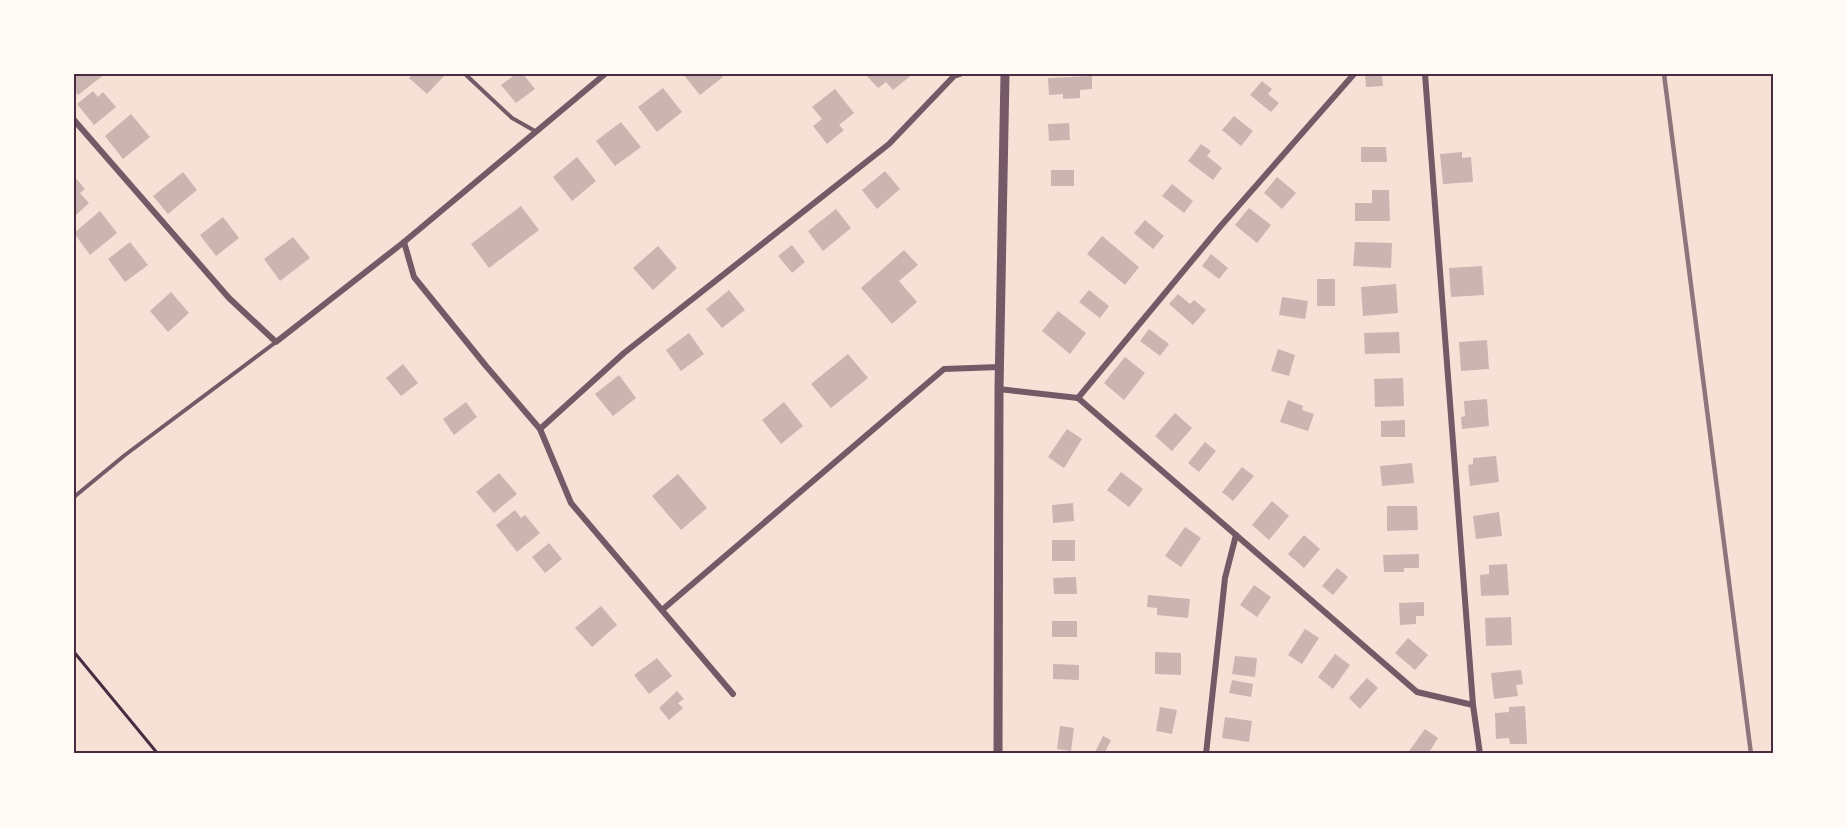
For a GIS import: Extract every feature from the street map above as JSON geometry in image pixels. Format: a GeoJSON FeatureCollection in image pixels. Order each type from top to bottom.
{"type":"FeatureCollection","features":[{"type":"Feature","properties":{"kind":"street"},"geometry":{"type":"LineString","coordinates":[[74,120],[229,298],[276,342],[404,242],[605,74]]}},
{"type":"Feature","properties":{"kind":"street"},"geometry":{"type":"LineString","coordinates":[[540,429],[624,353],[889,144],[954,76],[960,74]]}},
{"type":"Feature","properties":{"kind":"street"},"geometry":{"type":"LineString","coordinates":[[998,753],[999,368],[1005,74]]}},
{"type":"Feature","properties":{"kind":"street"},"geometry":{"type":"LineString","coordinates":[[1078,398],[1218,228],[1354,74]]}},
{"type":"Feature","properties":{"kind":"street"},"geometry":{"type":"LineString","coordinates":[[1425,74],[1473,705],[1480,753]]}},
{"type":"Feature","properties":{"kind":"street"},"geometry":{"type":"LineString","coordinates":[[404,242],[414,277],[540,429],[572,503],[733,694]]}},
{"type":"Feature","properties":{"kind":"street"},"geometry":{"type":"LineString","coordinates":[[662,610],[944,369],[999,368]]}},
{"type":"Feature","properties":{"kind":"street"},"geometry":{"type":"LineString","coordinates":[[999,388],[1078,398],[1417,692],[1473,705]]}},
{"type":"Feature","properties":{"kind":"street"},"geometry":{"type":"LineString","coordinates":[[1206,753],[1225,578],[1236,535]]}},
{"type":"Feature","properties":{"kind":"lane"},"geometry":{"type":"LineString","coordinates":[[465,74],[512,118],[535,131]]}},
{"type":"Feature","properties":{"kind":"lane"},"geometry":{"type":"LineString","coordinates":[[74,497],[125,455],[276,342]]}},
{"type":"Feature","properties":{"kind":"path"},"geometry":{"type":"LineString","coordinates":[[74,652],[158,753]]}},
{"type":"Feature","properties":{"kind":"building"},"geometry":{"type":"Polygon","coordinates":[[[74,74],[105,74],[78,95],[74,89],[74,74]]]}},
{"type":"Feature","properties":{"kind":"building"},"geometry":{"type":"Polygon","coordinates":[[[413,74],[446,74],[427,94],[409,78],[413,74]]]}},
{"type":"Feature","properties":{"kind":"building"},"geometry":{"type":"Polygon","coordinates":[[[516,74],[523,74],[535,89],[516,103],[501,85],[516,74]]]}},
{"type":"Feature","properties":{"kind":"building"},"geometry":{"type":"Polygon","coordinates":[[[683,74],[721,74],[723,77],[700,95],[683,74]]]}},
{"type":"Feature","properties":{"kind":"building"},"geometry":{"type":"Polygon","coordinates":[[[865,74],[913,74],[893,90],[886,82],[878,88],[865,74]]]}},
{"type":"Feature","properties":{"kind":"building"},"geometry":{"type":"Polygon","coordinates":[[[1365,74],[1382,74],[1383,86],[1366,87],[1365,74]]]}},
{"type":"Feature","properties":{"kind":"building"},"geometry":{"type":"Polygon","coordinates":[[[1092,76],[1092,89],[1080,90],[1080,98],[1063,99],[1063,94],[1049,95],[1048,78],[1092,76]]]}},
{"type":"Feature","properties":{"kind":"building"},"geometry":{"type":"Polygon","coordinates":[[[1262,81],[1272,89],[1268,94],[1279,103],[1271,112],[1250,95],[1262,81]]]}},
{"type":"Feature","properties":{"kind":"building"},"geometry":{"type":"Polygon","coordinates":[[[663,88],[682,112],[657,132],[638,107],[663,88]]]}},
{"type":"Feature","properties":{"kind":"building"},"geometry":{"type":"Polygon","coordinates":[[[835,89],[854,113],[839,125],[844,130],[827,144],[813,126],[822,119],[812,107],[835,89]]]}},
{"type":"Feature","properties":{"kind":"building"},"geometry":{"type":"Polygon","coordinates":[[[93,91],[98,97],[103,92],[116,107],[94,125],[77,104],[93,91]]]}},
{"type":"Feature","properties":{"kind":"building"},"geometry":{"type":"Polygon","coordinates":[[[131,114],[150,137],[123,159],[105,136],[131,114]]]}},
{"type":"Feature","properties":{"kind":"building"},"geometry":{"type":"Polygon","coordinates":[[[1234,116],[1253,131],[1241,146],[1222,130],[1234,116]]]}},
{"type":"Feature","properties":{"kind":"building"},"geometry":{"type":"Polygon","coordinates":[[[621,122],[641,147],[615,166],[596,141],[621,122]]]}},
{"type":"Feature","properties":{"kind":"building"},"geometry":{"type":"Polygon","coordinates":[[[1069,123],[1070,140],[1049,141],[1048,124],[1069,123]]]}},
{"type":"Feature","properties":{"kind":"building"},"geometry":{"type":"Polygon","coordinates":[[[1201,144],[1211,151],[1207,156],[1222,168],[1213,180],[1188,161],[1201,144]]]}},
{"type":"Feature","properties":{"kind":"building"},"geometry":{"type":"Polygon","coordinates":[[[1361,147],[1386,147],[1387,162],[1361,162],[1361,147]]]}},
{"type":"Feature","properties":{"kind":"building"},"geometry":{"type":"Polygon","coordinates":[[[1462,152],[1462,158],[1471,157],[1473,182],[1443,184],[1440,154],[1462,152]]]}},
{"type":"Feature","properties":{"kind":"building"},"geometry":{"type":"Polygon","coordinates":[[[577,157],[596,181],[572,201],[553,177],[577,157]]]}},
{"type":"Feature","properties":{"kind":"building"},"geometry":{"type":"Polygon","coordinates":[[[1051,170],[1074,170],[1074,186],[1051,186],[1051,170]]]}},
{"type":"Feature","properties":{"kind":"building"},"geometry":{"type":"Polygon","coordinates":[[[885,171],[900,189],[877,209],[862,190],[885,171]]]}},
{"type":"Feature","properties":{"kind":"building"},"geometry":{"type":"Polygon","coordinates":[[[183,172],[197,190],[168,214],[153,196],[183,172]]]}},
{"type":"Feature","properties":{"kind":"building"},"geometry":{"type":"Polygon","coordinates":[[[74,176],[85,189],[80,193],[89,203],[74,217],[74,176]]]}},
{"type":"Feature","properties":{"kind":"building"},"geometry":{"type":"Polygon","coordinates":[[[1277,177],[1296,193],[1282,209],[1264,193],[1277,177]]]}},
{"type":"Feature","properties":{"kind":"building"},"geometry":{"type":"Polygon","coordinates":[[[1172,184],[1193,201],[1184,213],[1162,196],[1172,184]]]}},
{"type":"Feature","properties":{"kind":"building"},"geometry":{"type":"Polygon","coordinates":[[[1372,190],[1389,190],[1390,221],[1355,221],[1355,203],[1372,203],[1372,190]]]}},
{"type":"Feature","properties":{"kind":"building"},"geometry":{"type":"Polygon","coordinates":[[[521,206],[539,230],[489,268],[471,244],[521,206]]]}},
{"type":"Feature","properties":{"kind":"building"},"geometry":{"type":"Polygon","coordinates":[[[1249,208],[1271,225],[1257,243],[1235,225],[1249,208]]]}},
{"type":"Feature","properties":{"kind":"building"},"geometry":{"type":"Polygon","coordinates":[[[836,209],[851,228],[823,251],[808,231],[836,209]]]}},
{"type":"Feature","properties":{"kind":"building"},"geometry":{"type":"Polygon","coordinates":[[[100,211],[117,233],[90,255],[74,233],[100,211]]]}},
{"type":"Feature","properties":{"kind":"building"},"geometry":{"type":"Polygon","coordinates":[[[223,217],[239,238],[216,256],[200,235],[223,217]]]}},
{"type":"Feature","properties":{"kind":"building"},"geometry":{"type":"Polygon","coordinates":[[[1145,220],[1164,236],[1153,249],[1134,233],[1145,220]]]}},
{"type":"Feature","properties":{"kind":"building"},"geometry":{"type":"Polygon","coordinates":[[[1102,236],[1139,267],[1125,285],[1087,254],[1102,236]]]}},
{"type":"Feature","properties":{"kind":"building"},"geometry":{"type":"Polygon","coordinates":[[[293,237],[310,258],[280,281],[264,259],[293,237]]]}},
{"type":"Feature","properties":{"kind":"building"},"geometry":{"type":"Polygon","coordinates":[[[130,242],[148,265],[125,282],[108,259],[130,242]]]}},
{"type":"Feature","properties":{"kind":"building"},"geometry":{"type":"Polygon","coordinates":[[[1355,242],[1392,243],[1391,268],[1353,266],[1355,242]]]}},
{"type":"Feature","properties":{"kind":"building"},"geometry":{"type":"Polygon","coordinates":[[[792,245],[805,262],[792,273],[778,256],[792,245]]]}},
{"type":"Feature","properties":{"kind":"building"},"geometry":{"type":"Polygon","coordinates":[[[658,246],[677,268],[653,290],[633,268],[658,246]]]}},
{"type":"Feature","properties":{"kind":"building"},"geometry":{"type":"Polygon","coordinates":[[[904,250],[918,265],[899,281],[917,302],[892,324],[861,288],[904,250]]]}},
{"type":"Feature","properties":{"kind":"building"},"geometry":{"type":"Polygon","coordinates":[[[1211,254],[1228,268],[1219,279],[1202,266],[1211,254]]]}},
{"type":"Feature","properties":{"kind":"building"},"geometry":{"type":"Polygon","coordinates":[[[1482,266],[1484,295],[1451,297],[1449,268],[1482,266]]]}},
{"type":"Feature","properties":{"kind":"building"},"geometry":{"type":"Polygon","coordinates":[[[1317,279],[1335,279],[1335,306],[1317,306],[1317,279]]]}},
{"type":"Feature","properties":{"kind":"building"},"geometry":{"type":"Polygon","coordinates":[[[1396,284],[1398,313],[1363,316],[1361,287],[1396,284]]]}},
{"type":"Feature","properties":{"kind":"building"},"geometry":{"type":"Polygon","coordinates":[[[729,290],[745,310],[722,328],[706,309],[729,290]]]}},
{"type":"Feature","properties":{"kind":"building"},"geometry":{"type":"Polygon","coordinates":[[[1089,290],[1109,306],[1100,318],[1079,302],[1089,290]]]}},
{"type":"Feature","properties":{"kind":"building"},"geometry":{"type":"Polygon","coordinates":[[[171,292],[189,313],[168,332],[150,311],[171,292]]]}},
{"type":"Feature","properties":{"kind":"building"},"geometry":{"type":"Polygon","coordinates":[[[1178,294],[1190,304],[1194,300],[1206,310],[1193,325],[1169,304],[1178,294]]]}},
{"type":"Feature","properties":{"kind":"building"},"geometry":{"type":"Polygon","coordinates":[[[1282,297],[1308,301],[1305,319],[1279,315],[1282,297]]]}},
{"type":"Feature","properties":{"kind":"building"},"geometry":{"type":"Polygon","coordinates":[[[1058,311],[1086,333],[1070,354],[1042,331],[1058,311]]]}},
{"type":"Feature","properties":{"kind":"building"},"geometry":{"type":"Polygon","coordinates":[[[1149,329],[1169,344],[1160,356],[1140,341],[1149,329]]]}},
{"type":"Feature","properties":{"kind":"building"},"geometry":{"type":"Polygon","coordinates":[[[1399,332],[1400,353],[1365,354],[1364,333],[1399,332]]]}},
{"type":"Feature","properties":{"kind":"building"},"geometry":{"type":"Polygon","coordinates":[[[689,333],[704,354],[681,371],[666,350],[689,333]]]}},
{"type":"Feature","properties":{"kind":"building"},"geometry":{"type":"Polygon","coordinates":[[[1487,340],[1489,369],[1461,371],[1459,342],[1487,340]]]}},
{"type":"Feature","properties":{"kind":"building"},"geometry":{"type":"Polygon","coordinates":[[[1278,349],[1295,355],[1289,376],[1271,371],[1278,349]]]}},
{"type":"Feature","properties":{"kind":"building"},"geometry":{"type":"Polygon","coordinates":[[[848,354],[868,378],[831,408],[811,384],[848,354]]]}},
{"type":"Feature","properties":{"kind":"building"},"geometry":{"type":"Polygon","coordinates":[[[1125,357],[1145,373],[1124,400],[1104,383],[1125,357]]]}},
{"type":"Feature","properties":{"kind":"building"},"geometry":{"type":"Polygon","coordinates":[[[403,364],[418,383],[401,396],[386,378],[403,364]]]}},
{"type":"Feature","properties":{"kind":"building"},"geometry":{"type":"Polygon","coordinates":[[[619,375],[636,398],[613,416],[595,394],[619,375]]]}},
{"type":"Feature","properties":{"kind":"building"},"geometry":{"type":"Polygon","coordinates":[[[1403,378],[1404,406],[1375,407],[1374,379],[1403,378]]]}},
{"type":"Feature","properties":{"kind":"building"},"geometry":{"type":"Polygon","coordinates":[[[1487,399],[1489,426],[1462,429],[1461,417],[1465,416],[1464,401],[1487,399]]]}},
{"type":"Feature","properties":{"kind":"building"},"geometry":{"type":"Polygon","coordinates":[[[1288,400],[1303,406],[1302,410],[1314,414],[1308,431],[1280,422],[1288,400]]]}},
{"type":"Feature","properties":{"kind":"building"},"geometry":{"type":"Polygon","coordinates":[[[466,402],[477,417],[454,435],[443,419],[466,402]]]}},
{"type":"Feature","properties":{"kind":"building"},"geometry":{"type":"Polygon","coordinates":[[[784,402],[803,426],[781,444],[762,420],[784,402]]]}},
{"type":"Feature","properties":{"kind":"building"},"geometry":{"type":"Polygon","coordinates":[[[1175,413],[1192,428],[1172,451],[1155,436],[1175,413]]]}},
{"type":"Feature","properties":{"kind":"building"},"geometry":{"type":"Polygon","coordinates":[[[1405,420],[1405,437],[1381,437],[1381,421],[1405,420]]]}},
{"type":"Feature","properties":{"kind":"building"},"geometry":{"type":"Polygon","coordinates":[[[1067,429],[1082,439],[1064,468],[1048,457],[1067,429]]]}},
{"type":"Feature","properties":{"kind":"building"},"geometry":{"type":"Polygon","coordinates":[[[1205,442],[1216,451],[1199,472],[1188,463],[1205,442]]]}},
{"type":"Feature","properties":{"kind":"building"},"geometry":{"type":"Polygon","coordinates":[[[1496,456],[1499,482],[1470,486],[1468,465],[1473,464],[1473,458],[1496,456]]]}},
{"type":"Feature","properties":{"kind":"building"},"geometry":{"type":"Polygon","coordinates":[[[1412,463],[1414,483],[1382,486],[1380,466],[1412,463]]]}},
{"type":"Feature","properties":{"kind":"building"},"geometry":{"type":"Polygon","coordinates":[[[1242,467],[1254,476],[1233,501],[1222,492],[1242,467]]]}},
{"type":"Feature","properties":{"kind":"building"},"geometry":{"type":"Polygon","coordinates":[[[1121,472],[1143,489],[1129,507],[1107,490],[1121,472]]]}},
{"type":"Feature","properties":{"kind":"building"},"geometry":{"type":"Polygon","coordinates":[[[499,473],[517,494],[494,513],[476,492],[499,473]]]}},
{"type":"Feature","properties":{"kind":"building"},"geometry":{"type":"Polygon","coordinates":[[[678,474],[707,508],[681,530],[652,496],[678,474]]]}},
{"type":"Feature","properties":{"kind":"building"},"geometry":{"type":"Polygon","coordinates":[[[1272,501],[1289,516],[1269,540],[1252,525],[1272,501]]]}},
{"type":"Feature","properties":{"kind":"building"},"geometry":{"type":"Polygon","coordinates":[[[1073,503],[1074,521],[1053,523],[1052,505],[1073,503]]]}},
{"type":"Feature","properties":{"kind":"building"},"geometry":{"type":"Polygon","coordinates":[[[1387,506],[1417,506],[1418,530],[1387,531],[1387,506]]]}},
{"type":"Feature","properties":{"kind":"building"},"geometry":{"type":"Polygon","coordinates":[[[515,510],[521,518],[525,515],[540,533],[517,552],[496,525],[515,510]]]}},
{"type":"Feature","properties":{"kind":"building"},"geometry":{"type":"Polygon","coordinates":[[[1499,512],[1502,536],[1476,539],[1473,516],[1499,512]]]}},
{"type":"Feature","properties":{"kind":"building"},"geometry":{"type":"Polygon","coordinates":[[[1185,527],[1201,538],[1181,567],[1165,556],[1185,527]]]}},
{"type":"Feature","properties":{"kind":"building"},"geometry":{"type":"Polygon","coordinates":[[[1304,535],[1320,549],[1304,568],[1288,554],[1304,535]]]}},
{"type":"Feature","properties":{"kind":"building"},"geometry":{"type":"Polygon","coordinates":[[[1052,540],[1075,540],[1075,561],[1052,561],[1052,540]]]}},
{"type":"Feature","properties":{"kind":"building"},"geometry":{"type":"Polygon","coordinates":[[[549,543],[562,559],[545,573],[532,557],[549,543]]]}},
{"type":"Feature","properties":{"kind":"building"},"geometry":{"type":"Polygon","coordinates":[[[1419,554],[1419,568],[1404,568],[1404,572],[1384,572],[1383,555],[1419,554]]]}},
{"type":"Feature","properties":{"kind":"building"},"geometry":{"type":"Polygon","coordinates":[[[1507,564],[1509,595],[1481,596],[1480,575],[1489,574],[1489,565],[1507,564]]]}},
{"type":"Feature","properties":{"kind":"building"},"geometry":{"type":"Polygon","coordinates":[[[1337,568],[1348,577],[1333,595],[1322,586],[1337,568]]]}},
{"type":"Feature","properties":{"kind":"building"},"geometry":{"type":"Polygon","coordinates":[[[1076,577],[1077,594],[1054,594],[1053,578],[1076,577]]]}},
{"type":"Feature","properties":{"kind":"building"},"geometry":{"type":"Polygon","coordinates":[[[1254,585],[1271,597],[1257,617],[1240,605],[1254,585]]]}},
{"type":"Feature","properties":{"kind":"building"},"geometry":{"type":"Polygon","coordinates":[[[1148,595],[1190,599],[1188,618],[1157,615],[1157,608],[1147,607],[1148,595]]]}},
{"type":"Feature","properties":{"kind":"building"},"geometry":{"type":"Polygon","coordinates":[[[1424,602],[1424,616],[1416,616],[1416,624],[1400,625],[1399,603],[1424,602]]]}},
{"type":"Feature","properties":{"kind":"building"},"geometry":{"type":"Polygon","coordinates":[[[601,606],[617,625],[592,647],[575,628],[601,606]]]}},
{"type":"Feature","properties":{"kind":"building"},"geometry":{"type":"Polygon","coordinates":[[[1511,617],[1512,645],[1486,646],[1485,618],[1511,617]]]}},
{"type":"Feature","properties":{"kind":"building"},"geometry":{"type":"Polygon","coordinates":[[[1052,621],[1077,621],[1077,637],[1052,637],[1052,621]]]}},
{"type":"Feature","properties":{"kind":"building"},"geometry":{"type":"Polygon","coordinates":[[[1305,629],[1319,638],[1302,664],[1288,655],[1305,629]]]}},
{"type":"Feature","properties":{"kind":"building"},"geometry":{"type":"Polygon","coordinates":[[[1408,638],[1428,655],[1415,670],[1395,653],[1408,638]]]}},
{"type":"Feature","properties":{"kind":"building"},"geometry":{"type":"Polygon","coordinates":[[[1155,652],[1181,653],[1181,675],[1155,674],[1155,652]]]}},
{"type":"Feature","properties":{"kind":"building"},"geometry":{"type":"Polygon","coordinates":[[[1335,654],[1350,665],[1333,689],[1318,677],[1335,654]]]}},
{"type":"Feature","properties":{"kind":"building"},"geometry":{"type":"Polygon","coordinates":[[[1235,656],[1257,658],[1255,677],[1232,674],[1235,656]]]}},
{"type":"Feature","properties":{"kind":"building"},"geometry":{"type":"Polygon","coordinates":[[[657,658],[672,676],[649,694],[634,675],[657,658]]]}},
{"type":"Feature","properties":{"kind":"building"},"geometry":{"type":"Polygon","coordinates":[[[1053,664],[1079,665],[1079,680],[1053,679],[1053,664]]]}},
{"type":"Feature","properties":{"kind":"building"},"geometry":{"type":"Polygon","coordinates":[[[1521,670],[1523,684],[1516,685],[1518,696],[1494,699],[1491,673],[1521,670]]]}},
{"type":"Feature","properties":{"kind":"building"},"geometry":{"type":"Polygon","coordinates":[[[1367,678],[1378,688],[1360,709],[1349,698],[1367,678]]]}},
{"type":"Feature","properties":{"kind":"building"},"geometry":{"type":"Polygon","coordinates":[[[1232,680],[1253,684],[1251,697],[1229,693],[1232,680]]]}},
{"type":"Feature","properties":{"kind":"building"},"geometry":{"type":"Polygon","coordinates":[[[677,691],[684,699],[678,703],[683,708],[669,720],[659,708],[677,691]]]}},
{"type":"Feature","properties":{"kind":"building"},"geometry":{"type":"Polygon","coordinates":[[[1525,706],[1527,744],[1510,744],[1509,738],[1496,739],[1495,713],[1509,712],[1509,707],[1525,706]]]}},
{"type":"Feature","properties":{"kind":"building"},"geometry":{"type":"Polygon","coordinates":[[[1160,707],[1177,710],[1172,734],[1156,731],[1160,707]]]}},
{"type":"Feature","properties":{"kind":"building"},"geometry":{"type":"Polygon","coordinates":[[[1225,717],[1252,721],[1249,742],[1222,738],[1225,717]]]}},
{"type":"Feature","properties":{"kind":"building"},"geometry":{"type":"Polygon","coordinates":[[[1060,726],[1074,728],[1071,751],[1057,749],[1060,726]]]}},
{"type":"Feature","properties":{"kind":"building"},"geometry":{"type":"Polygon","coordinates":[[[1425,729],[1438,738],[1428,754],[1407,754],[1425,729]]]}},
{"type":"Feature","properties":{"kind":"building"},"geometry":{"type":"Polygon","coordinates":[[[1103,736],[1111,740],[1105,752],[1108,754],[1094,754],[1103,736]]]}},
{"type":"Feature","properties":{"kind":"railway"},"geometry":{"type":"LineString","coordinates":[[1664,74],[1751,754]]}}]}
